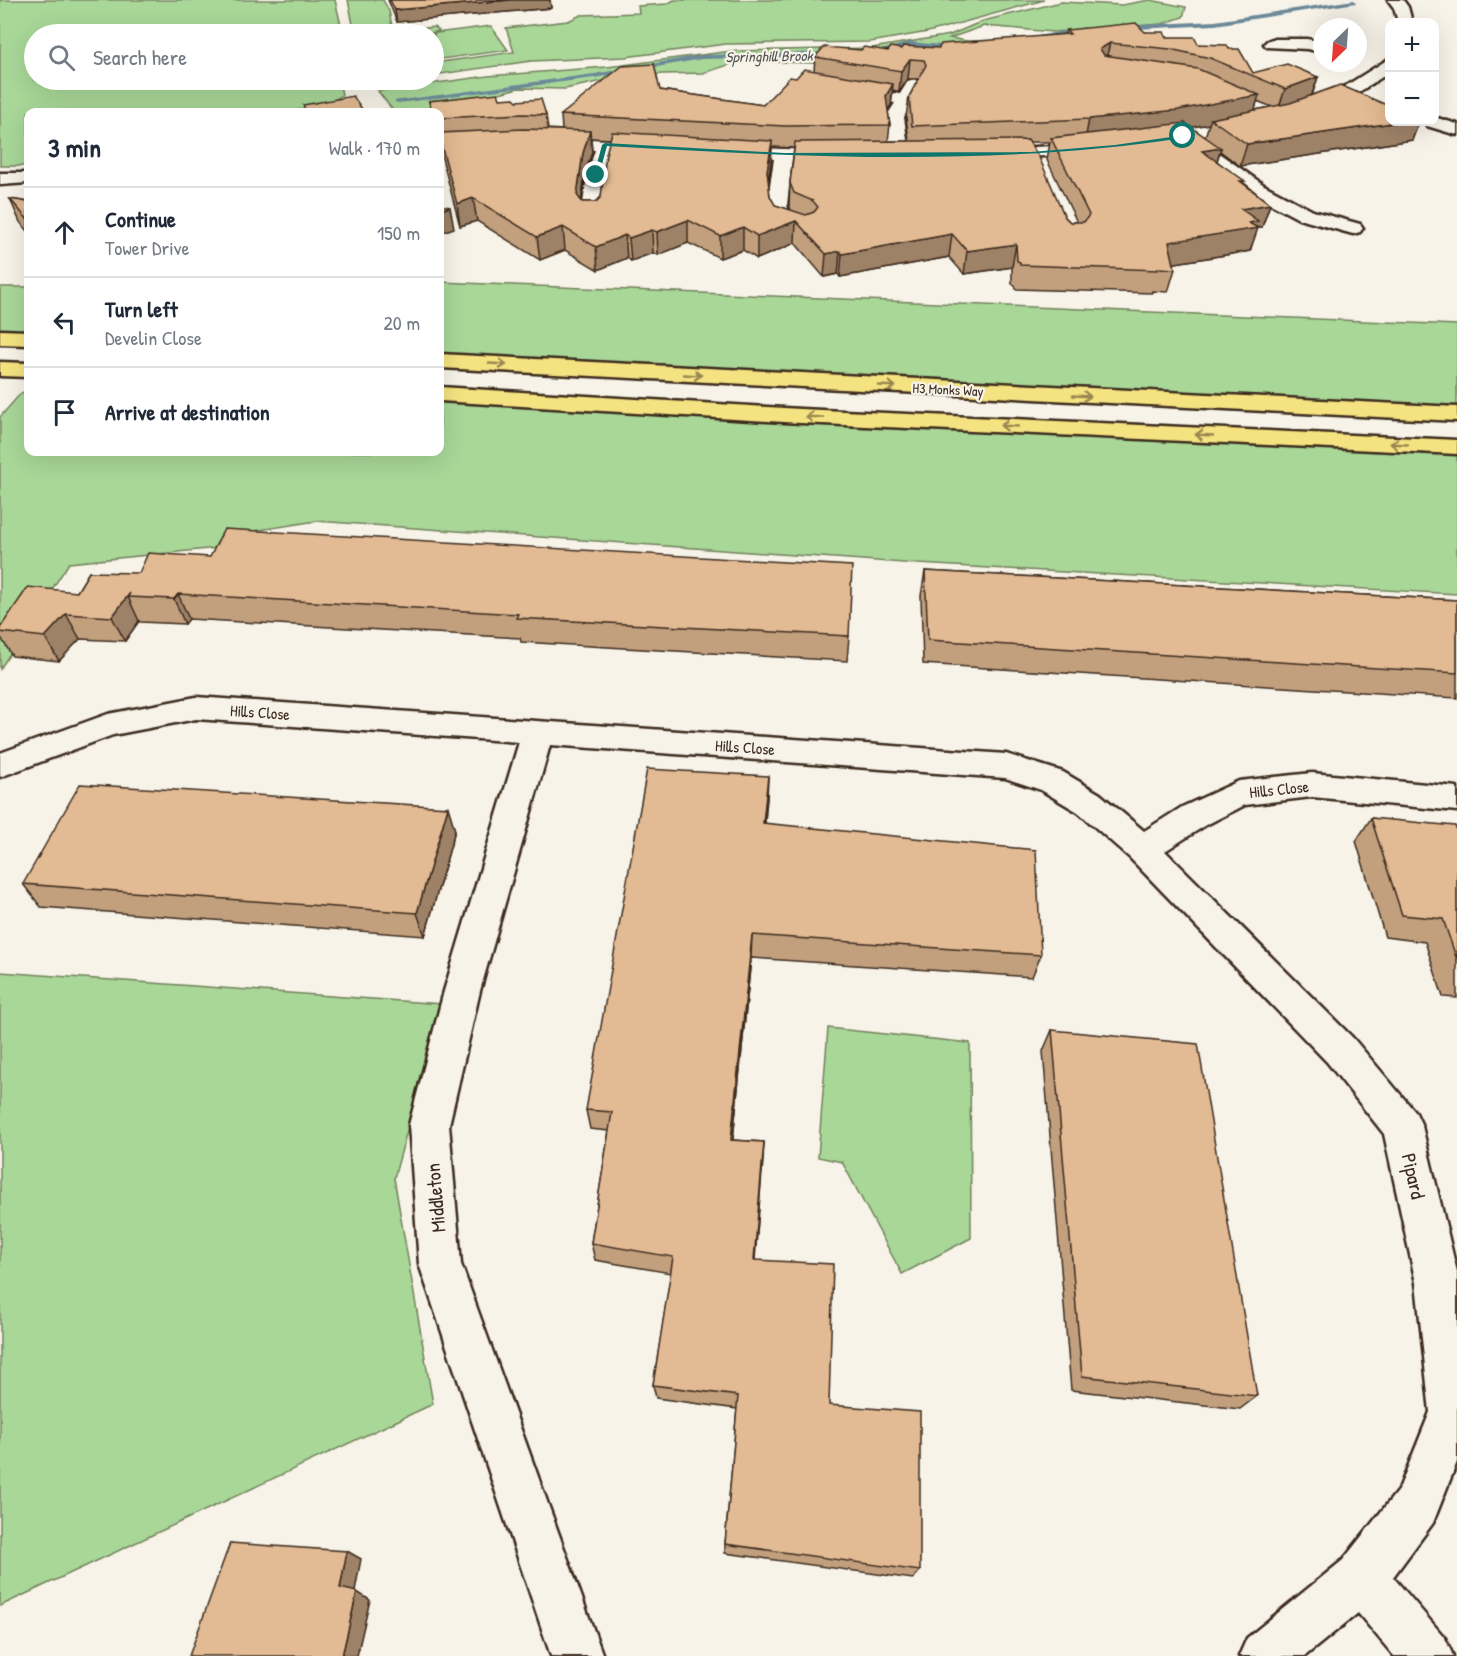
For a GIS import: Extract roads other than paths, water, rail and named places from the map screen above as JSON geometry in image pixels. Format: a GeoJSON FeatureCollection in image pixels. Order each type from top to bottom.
{"type":"FeatureCollection","features":[{"type":"Feature","properties":{"kind":"main road","name":"H3 Monks Way"},"geometry":{"type":"LineString","coordinates":[[444,361],[1457,414]]}},
{"type":"Feature","properties":{"kind":"main road"},"geometry":{"type":"LineString","coordinates":[[0,369],[24,370]]}},
{"type":"Feature","properties":{"kind":"main road"},"geometry":{"type":"LineString","coordinates":[[444,394],[801,416],[1457,447]]}},
{"type":"Feature","properties":{"kind":"street"},"geometry":{"type":"LineString","coordinates":[[1395,0],[1401,8],[1404,18]]}},
{"type":"Feature","properties":{"kind":"street"},"geometry":{"type":"LineString","coordinates":[[1272,44],[1313,45]]}},
{"type":"Feature","properties":{"kind":"street"},"geometry":{"type":"LineString","coordinates":[[1368,57],[1385,61]]}},
{"type":"Feature","properties":{"kind":"street"},"geometry":{"type":"LineString","coordinates":[[1298,110],[1349,92],[1373,78],[1385,66]]}},
{"type":"Feature","properties":{"kind":"street"},"geometry":{"type":"LineString","coordinates":[[900,154],[895,117],[903,99],[914,84]]}},
{"type":"Feature","properties":{"kind":"street"},"geometry":{"type":"LineString","coordinates":[[832,88],[903,99]]}},
{"type":"Feature","properties":{"kind":"street"},"geometry":{"type":"LineString","coordinates":[[1349,92],[1371,100]]}},
{"type":"Feature","properties":{"kind":"street"},"geometry":{"type":"LineString","coordinates":[[1439,124],[1457,130]]}},
{"type":"Feature","properties":{"kind":"street"},"geometry":{"type":"LineString","coordinates":[[1161,140],[1206,133]]}},
{"type":"Feature","properties":{"kind":"street"},"geometry":{"type":"LineString","coordinates":[[1183,136],[1257,189],[1306,215],[1353,228]]}},
{"type":"Feature","properties":{"kind":"street"},"geometry":{"type":"LineString","coordinates":[[531,142],[664,148]]}},
{"type":"Feature","properties":{"kind":"street"},"geometry":{"type":"LineString","coordinates":[[591,218],[596,175],[605,145]]}},
{"type":"Feature","properties":{"kind":"street"},"geometry":{"type":"LineString","coordinates":[[971,154],[1036,161],[1115,147]]}},
{"type":"Feature","properties":{"kind":"street"},"geometry":{"type":"LineString","coordinates":[[712,151],[784,155],[854,154]]}},
{"type":"Feature","properties":{"kind":"street"},"geometry":{"type":"LineString","coordinates":[[784,155],[777,205],[782,220],[804,229]]}},
{"type":"Feature","properties":{"kind":"street"},"geometry":{"type":"LineString","coordinates":[[0,179],[24,178]]}},
{"type":"Feature","properties":{"kind":"street","name":"Hills Close"},"geometry":{"type":"LineString","coordinates":[[0,765],[108,725],[196,708],[1006,766],[1052,781],[1071,792],[1089,803],[1142,849],[1194,816],[1239,793],[1312,784],[1457,799]]}},
{"type":"Feature","properties":{"kind":"street","name":"Middleton"},"geometry":{"type":"LineString","coordinates":[[538,732],[462,991],[429,1125],[440,1264],[577,1656]]}},
{"type":"Feature","properties":{"kind":"street","name":"Pipard"},"geometry":{"type":"LineString","coordinates":[[1142,849],[1340,1050],[1402,1126],[1438,1283],[1453,1412],[1416,1506],[1360,1578],[1265,1656]]}},
{"type":"Feature","properties":{"kind":"street"},"geometry":{"type":"LineString","coordinates":[[1360,1578],[1427,1656]]}},
{"type":"Feature","properties":{"kind":"waterway","name":"Springhill Brook"},"geometry":{"type":"LineString","coordinates":[[1118,28],[1215,23],[1354,2]]}},
{"type":"Feature","properties":{"kind":"waterway","name":"Springhill Brook"},"geometry":{"type":"LineString","coordinates":[[1020,40],[1085,29]]}},
{"type":"Feature","properties":{"kind":"waterway","name":"Springhill Brook"},"geometry":{"type":"LineString","coordinates":[[878,52],[910,44],[942,49],[958,47]]}},
{"type":"Feature","properties":{"kind":"waterway","name":"Springhill Brook"},"geometry":{"type":"LineString","coordinates":[[398,101],[594,76],[702,57],[836,54]]}}]}
